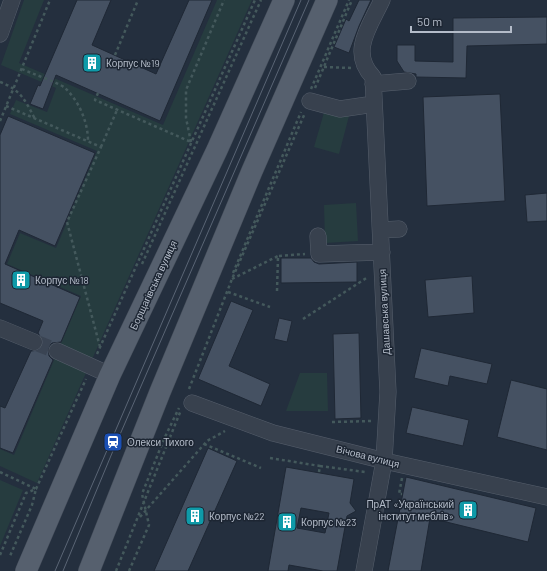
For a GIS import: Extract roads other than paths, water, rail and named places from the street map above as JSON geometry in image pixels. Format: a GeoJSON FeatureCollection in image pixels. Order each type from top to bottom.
{"type":"FeatureCollection","features":[{"type":"Feature","properties":{"kind":"main road","name":"Борщагівська вулиця"},"geometry":{"type":"LineString","coordinates":[[26,571],[110,375],[217,150],[284,0]]}},
{"type":"Feature","properties":{"kind":"main road"},"geometry":{"type":"LineString","coordinates":[[89,571],[160,392],[252,171],[327,0]]}},
{"type":"Feature","properties":{"kind":"street"},"geometry":{"type":"LineString","coordinates":[[0,34],[12,0]]}},
{"type":"Feature","properties":{"kind":"street","name":"Дашавська вулиця"},"geometry":{"type":"LineString","coordinates":[[364,571],[384,461],[388,392],[373,77],[363,62],[361,43],[382,0]]}},
{"type":"Feature","properties":{"kind":"street"},"geometry":{"type":"LineString","coordinates":[[373,84],[408,81]]}},
{"type":"Feature","properties":{"kind":"street"},"geometry":{"type":"LineString","coordinates":[[307,101],[340,109],[374,104]]}},
{"type":"Feature","properties":{"kind":"street"},"geometry":{"type":"LineString","coordinates":[[381,230],[399,229]]}},
{"type":"Feature","properties":{"kind":"street"},"geometry":{"type":"LineString","coordinates":[[318,236],[319,254],[382,252]]}},
{"type":"Feature","properties":{"kind":"street"},"geometry":{"type":"LineString","coordinates":[[0,328],[34,342]]}},
{"type":"Feature","properties":{"kind":"street"},"geometry":{"type":"LineString","coordinates":[[57,351],[110,375]]}},
{"type":"Feature","properties":{"kind":"street","name":"Вічова вулиця"},"geometry":{"type":"LineString","coordinates":[[186,401],[273,433],[384,461],[547,497]]}},
{"type":"Feature","properties":{"kind":"tunnel"},"geometry":{"type":"LineString","coordinates":[[34,342],[57,351]]}},
{"type":"Feature","properties":{"kind":"tram line"},"geometry":{"type":"LineString","coordinates":[[55,571],[301,0]]}},
{"type":"Feature","properties":{"kind":"tram line"},"geometry":{"type":"LineString","coordinates":[[63,571],[115,446],[309,0]]}},
{"type":"Feature","properties":{"kind":"place","name":"Корпус №19"},"geometry":{"type":"Point","coordinates":[92,63]}},
{"type":"Feature","properties":{"kind":"place","name":"Корпус №18"},"geometry":{"type":"Point","coordinates":[21,280]}},
{"type":"Feature","properties":{"kind":"place","name":"Олекси Тихого"},"geometry":{"type":"Point","coordinates":[113,442]}},
{"type":"Feature","properties":{"kind":"place","name":"ПрАТ «Український інститут меблів»"},"geometry":{"type":"Point","coordinates":[468,510]}},
{"type":"Feature","properties":{"kind":"place","name":"Корпус №22"},"geometry":{"type":"Point","coordinates":[195,516]}},
{"type":"Feature","properties":{"kind":"place","name":"Корпус №23"},"geometry":{"type":"Point","coordinates":[287,522]}}]}
